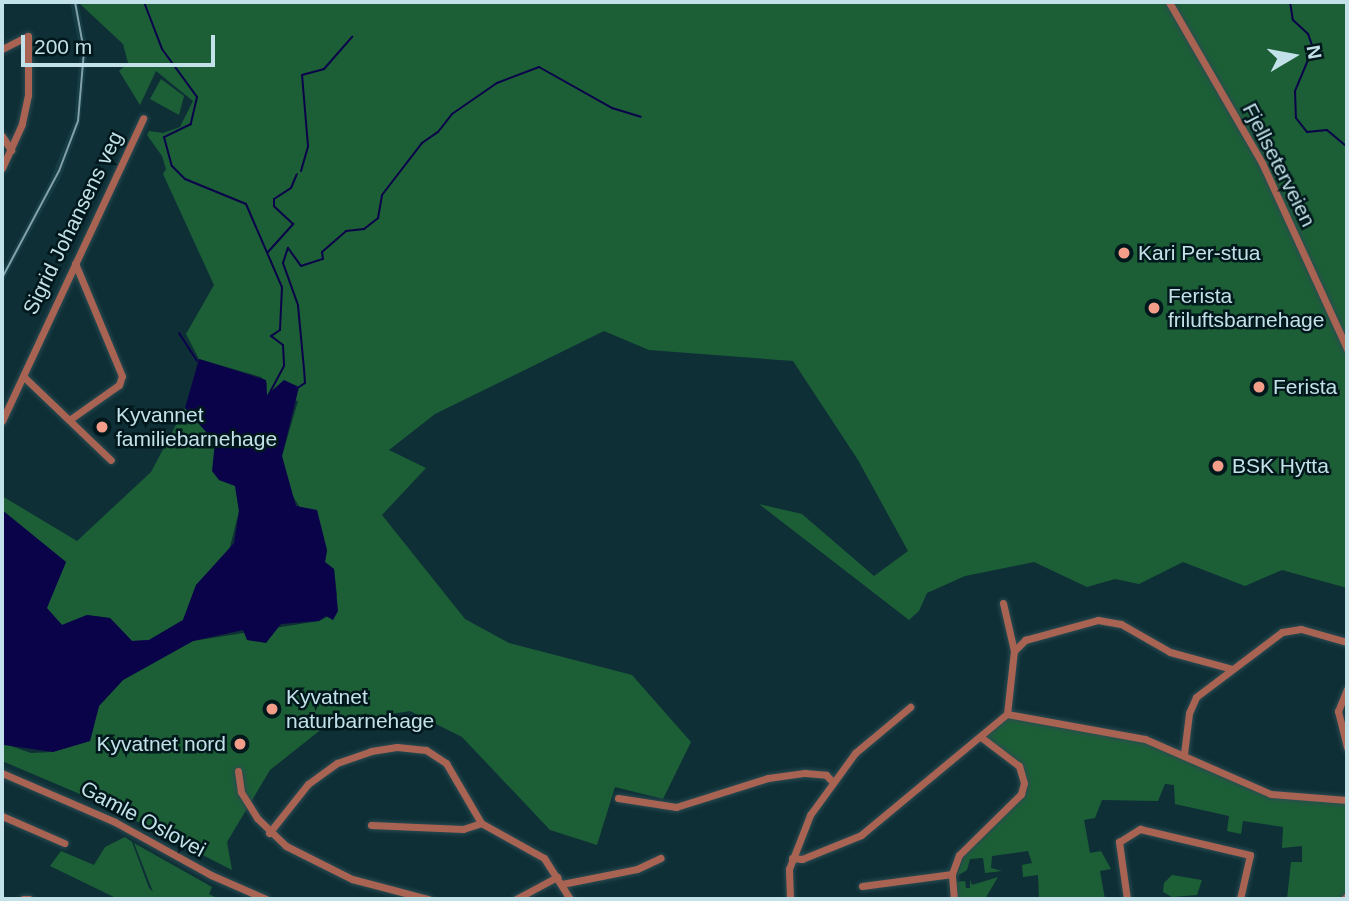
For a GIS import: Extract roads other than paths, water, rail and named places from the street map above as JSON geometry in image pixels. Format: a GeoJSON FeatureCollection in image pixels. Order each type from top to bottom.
{"type":"FeatureCollection","features":[{"type":"Feature","properties":{"kind":"street","name":"Fjellseterveien"},"geometry":{"type":"LineString","coordinates":[[1169,2],[1262,163],[1347,349]]}},
{"type":"Feature","properties":{"kind":"street"},"geometry":{"type":"LineString","coordinates":[[2,49],[26,34],[28,95],[11,150],[2,168]]}},
{"type":"Feature","properties":{"kind":"street","name":"Sigrid Johansens veg"},"geometry":{"type":"LineString","coordinates":[[2,421],[24,377],[38,337],[143,118]]}},
{"type":"Feature","properties":{"kind":"street"},"geometry":{"type":"LineString","coordinates":[[2,136],[11,150]]}},
{"type":"Feature","properties":{"kind":"street"},"geometry":{"type":"LineString","coordinates":[[72,418],[119,385],[122,376],[75,263]]}},
{"type":"Feature","properties":{"kind":"street"},"geometry":{"type":"LineString","coordinates":[[24,377],[72,418],[111,460]]}},
{"type":"Feature","properties":{"kind":"street"},"geometry":{"type":"LineString","coordinates":[[792,858],[802,859],[861,835],[1007,714],[1014,651],[1003,603]]}},
{"type":"Feature","properties":{"kind":"street"},"geometry":{"type":"LineString","coordinates":[[1014,651],[1025,640],[1098,620],[1121,624],[1170,652],[1232,669]]}},
{"type":"Feature","properties":{"kind":"street"},"geometry":{"type":"LineString","coordinates":[[1184,754],[1192,702],[1232,669],[1291,630],[1347,642]]}},
{"type":"Feature","properties":{"kind":"street"},"geometry":{"type":"LineString","coordinates":[[1347,689],[1338,711],[1347,748]]}},
{"type":"Feature","properties":{"kind":"street"},"geometry":{"type":"LineString","coordinates":[[790,899],[792,858],[810,815],[832,781],[870,737],[910,707]]}},
{"type":"Feature","properties":{"kind":"street"},"geometry":{"type":"LineString","coordinates":[[1007,714],[1144,739],[1184,754],[1271,794],[1347,800]]}},
{"type":"Feature","properties":{"kind":"street"},"geometry":{"type":"LineString","coordinates":[[954,899],[952,874],[959,855],[1021,794],[1024,783],[1019,766],[981,737]]}},
{"type":"Feature","properties":{"kind":"street"},"geometry":{"type":"LineString","coordinates":[[269,833],[322,772],[353,756],[397,747],[442,758],[481,823],[544,858],[570,899]]}},
{"type":"Feature","properties":{"kind":"street"},"geometry":{"type":"LineString","coordinates":[[238,771],[245,799],[269,833],[321,867],[428,899]]}},
{"type":"Feature","properties":{"kind":"street","name":"Gamle Oslovei"},"geometry":{"type":"LineString","coordinates":[[2,773],[116,821],[211,875],[266,899]]}},
{"type":"Feature","properties":{"kind":"street"},"geometry":{"type":"LineString","coordinates":[[618,798],[676,807],[768,778],[805,773],[826,775],[832,781]]}},
{"type":"Feature","properties":{"kind":"street"},"geometry":{"type":"LineString","coordinates":[[2,816],[64,843]]}},
{"type":"Feature","properties":{"kind":"street"},"geometry":{"type":"LineString","coordinates":[[371,825],[463,829],[481,823]]}},
{"type":"Feature","properties":{"kind":"street"},"geometry":{"type":"LineString","coordinates":[[1127,899],[1119,842],[1127,834],[1140,829],[1250,855],[1240,899]]}},
{"type":"Feature","properties":{"kind":"street"},"geometry":{"type":"LineString","coordinates":[[516,899],[560,880],[637,869],[661,858]]}},
{"type":"Feature","properties":{"kind":"street"},"geometry":{"type":"LineString","coordinates":[[862,886],[952,874]]}},
{"type":"Feature","properties":{"kind":"street"},"geometry":{"type":"LineString","coordinates":[[23,899],[29,899]]}},
{"type":"Feature","properties":{"kind":"waterway"},"geometry":{"type":"LineString","coordinates":[[144,2],[162,49],[197,97],[191,124],[164,137],[172,166],[185,179],[246,204],[282,287],[280,330],[271,336],[283,345],[284,366],[269,394]]}},
{"type":"Feature","properties":{"kind":"waterway"},"geometry":{"type":"LineString","coordinates":[[1290,2],[1293,20],[1308,34],[1313,48],[1295,91],[1296,118],[1307,132],[1327,130],[1347,147]]}},
{"type":"Feature","properties":{"kind":"waterway"},"geometry":{"type":"LineString","coordinates":[[301,171],[308,146],[302,75],[324,69],[352,37]]}},
{"type":"Feature","properties":{"kind":"waterway"},"geometry":{"type":"LineString","coordinates":[[299,387],[305,383],[304,369],[298,305],[283,263],[288,248],[301,266],[323,259],[322,252],[346,231],[364,229],[378,218],[382,195],[422,143],[438,132],[452,114],[497,83],[539,67],[612,108],[641,117]]}},
{"type":"Feature","properties":{"kind":"waterway"},"geometry":{"type":"LineString","coordinates":[[268,252],[293,224],[274,206],[274,199],[291,188],[297,174]]}},
{"type":"Feature","properties":{"kind":"waterway"},"geometry":{"type":"LineString","coordinates":[[179,333],[197,361]]}},
{"type":"Feature","properties":{"kind":"tram line"},"geometry":{"type":"LineString","coordinates":[[2,278],[59,171],[78,121],[84,51],[75,2]]}},
{"type":"Feature","properties":{"kind":"place","name":"Kari Per-stua"},"geometry":{"type":"Point","coordinates":[1124,253]}},
{"type":"Feature","properties":{"kind":"place","name":"Ferista friluftsbarnehage"},"geometry":{"type":"Point","coordinates":[1154,308]}},
{"type":"Feature","properties":{"kind":"place","name":"Ferista"},"geometry":{"type":"Point","coordinates":[1259,387]}},
{"type":"Feature","properties":{"kind":"place","name":"Kyvannet familiebarnehage"},"geometry":{"type":"Point","coordinates":[102,427]}},
{"type":"Feature","properties":{"kind":"place","name":"BSK Hytta"},"geometry":{"type":"Point","coordinates":[1218,466]}},
{"type":"Feature","properties":{"kind":"place","name":"Kyvatnet naturbarnehage"},"geometry":{"type":"Point","coordinates":[272,709]}},
{"type":"Feature","properties":{"kind":"place","name":"Kyvatnet nord"},"geometry":{"type":"Point","coordinates":[240,744]}}]}
